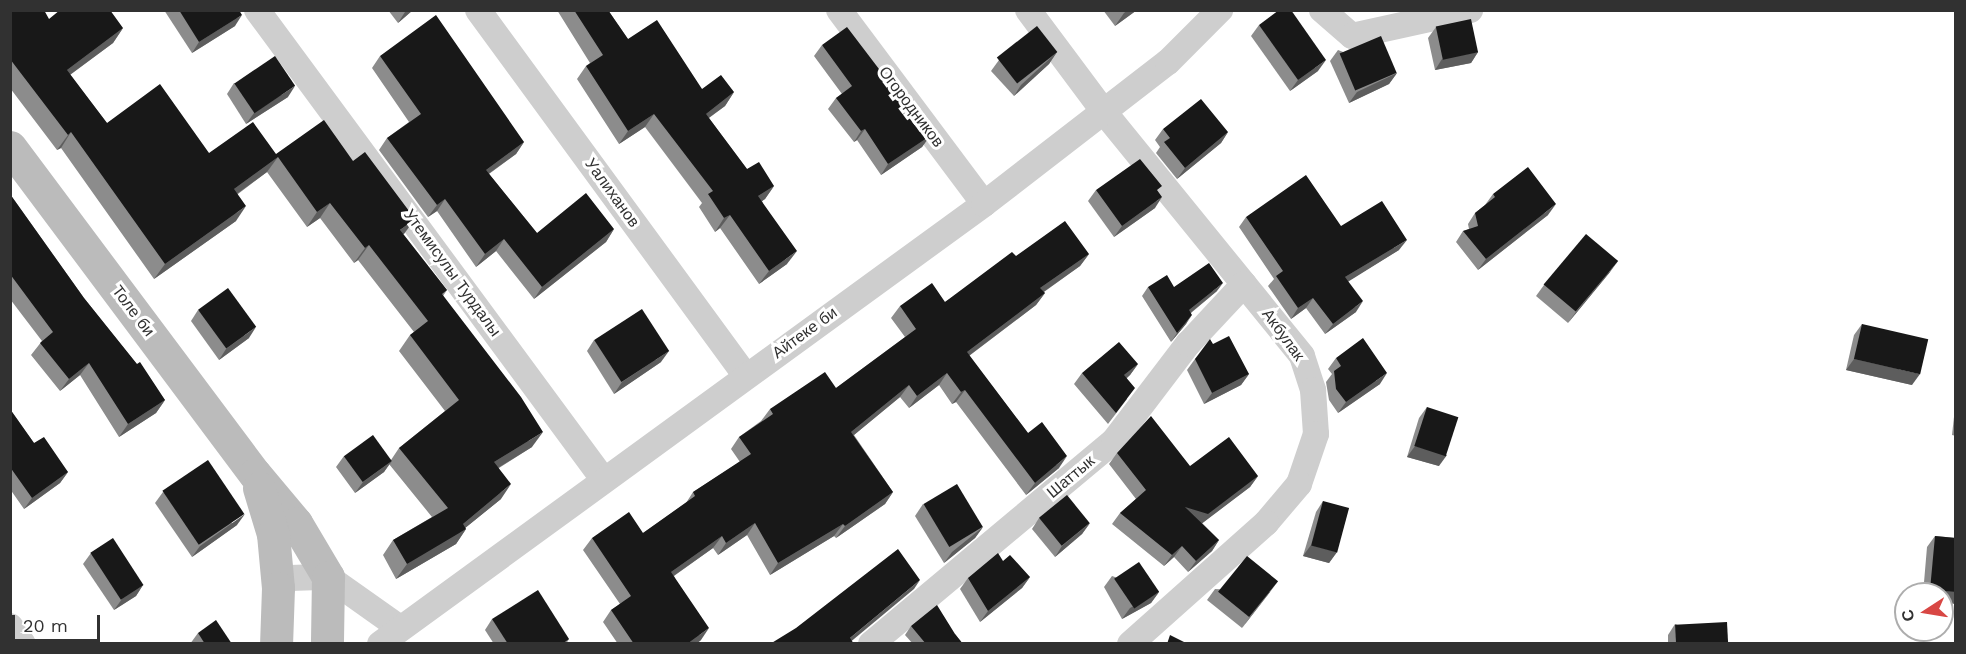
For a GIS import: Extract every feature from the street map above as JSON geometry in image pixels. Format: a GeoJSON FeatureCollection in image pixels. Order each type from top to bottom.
{"type":"FeatureCollection","features":[{"type":"Feature","properties":{"kind":"main road","name":"Толе би"},"geometry":{"type":"LineString","coordinates":[[10,147],[255,474],[296,523],[328,577]]}},
{"type":"Feature","properties":{"kind":"main road","name":"Толе би"},"geometry":{"type":"LineString","coordinates":[[255,474],[273,534],[278,588],[276,644]]}},
{"type":"Feature","properties":{"kind":"main road"},"geometry":{"type":"LineString","coordinates":[[327,644],[328,577]]}},
{"type":"Feature","properties":{"kind":"street","name":"Утемисулы Турдалы"},"geometry":{"type":"LineString","coordinates":[[257,10],[603,479]]}},
{"type":"Feature","properties":{"kind":"street","name":"Уалиханов"},"geometry":{"type":"LineString","coordinates":[[478,10],[746,376]]}},
{"type":"Feature","properties":{"kind":"street","name":"Огородников"},"geometry":{"type":"LineString","coordinates":[[839,10],[984,204]]}},
{"type":"Feature","properties":{"kind":"street","name":"Акбулак"},"geometry":{"type":"LineString","coordinates":[[1028,10],[1104,112],[1302,356],[1313,390],[1316,434],[1299,484],[1266,523],[1130,644]]}},
{"type":"Feature","properties":{"kind":"street","name":"Айтеке би"},"geometry":{"type":"LineString","coordinates":[[390,636],[984,204],[1168,62],[1220,10]]}},
{"type":"Feature","properties":{"kind":"street"},"geometry":{"type":"LineString","coordinates":[[1322,10],[1352,36],[1470,10]]}},
{"type":"Feature","properties":{"kind":"street","name":"Шаттык"},"geometry":{"type":"LineString","coordinates":[[871,644],[1114,441],[1188,344],[1244,284]]}},
{"type":"Feature","properties":{"kind":"street"},"geometry":{"type":"LineString","coordinates":[[278,588],[290,578],[328,577],[390,636]]}},
{"type":"Feature","properties":{"kind":"street"},"geometry":{"type":"LineString","coordinates":[[10,626],[23,644]]}},
{"type":"Feature","properties":{"kind":"building"},"geometry":{"type":"Polygon","coordinates":[[[10,10],[44,10],[49,19],[60,10],[110,10],[123,28],[67,70],[107,123],[160,84],[209,153],[253,122],[276,154],[324,120],[353,161],[365,152],[415,219],[400,230],[447,290],[442,294],[521,397],[543,432],[494,462],[511,484],[463,524],[466,529],[407,564],[393,540],[448,508],[399,448],[459,400],[410,335],[428,321],[369,245],[365,248],[330,203],[317,212],[278,157],[234,189],[246,206],[165,264],[71,132],[68,135],[10,59],[10,10]]]}},
{"type":"Feature","properties":{"kind":"building"},"geometry":{"type":"Polygon","coordinates":[[[179,10],[239,10],[242,15],[199,42],[179,10]]]}},
{"type":"Feature","properties":{"kind":"building"},"geometry":{"type":"Polygon","coordinates":[[[574,10],[608,10],[628,39],[657,20],[702,89],[721,75],[734,92],[706,114],[747,169],[759,162],[774,186],[758,196],[797,251],[769,271],[730,215],[724,218],[708,194],[713,191],[654,114],[628,131],[586,66],[603,55],[574,10]]]}},
{"type":"Feature","properties":{"kind":"building"},"geometry":{"type":"Polygon","coordinates":[[[1279,10],[1291,10],[1326,60],[1298,80],[1259,25],[1279,10]]]}},
{"type":"Feature","properties":{"kind":"building"},"geometry":{"type":"Polygon","coordinates":[[[436,15],[524,142],[486,170],[537,233],[586,193],[614,229],[542,287],[504,239],[485,254],[445,199],[437,205],[387,138],[421,114],[380,56],[436,15]]]}},
{"type":"Feature","properties":{"kind":"building"},"geometry":{"type":"Polygon","coordinates":[[[1471,19],[1478,52],[1443,60],[1436,26],[1471,19]]]}},
{"type":"Feature","properties":{"kind":"building"},"geometry":{"type":"Polygon","coordinates":[[[1037,26],[1057,52],[1017,83],[997,57],[1037,26]]]}},
{"type":"Feature","properties":{"kind":"building"},"geometry":{"type":"Polygon","coordinates":[[[847,27],[930,136],[888,164],[865,129],[861,131],[836,98],[852,86],[822,45],[847,27]]]}},
{"type":"Feature","properties":{"kind":"building"},"geometry":{"type":"Polygon","coordinates":[[[1381,36],[1397,73],[1355,90],[1340,54],[1381,36]]]}},
{"type":"Feature","properties":{"kind":"building"},"geometry":{"type":"Polygon","coordinates":[[[275,56],[295,86],[255,113],[234,83],[275,56]]]}},
{"type":"Feature","properties":{"kind":"building"},"geometry":{"type":"Polygon","coordinates":[[[1201,99],[1228,132],[1185,168],[1164,142],[1170,138],[1163,129],[1201,99]]]}},
{"type":"Feature","properties":{"kind":"building"},"geometry":{"type":"Polygon","coordinates":[[[1140,159],[1162,186],[1157,190],[1162,197],[1122,226],[1096,190],[1140,159]]]}},
{"type":"Feature","properties":{"kind":"building"},"geometry":{"type":"Polygon","coordinates":[[[1528,167],[1556,204],[1486,259],[1463,231],[1478,226],[1475,213],[1495,197],[1493,194],[1528,167]]]}},
{"type":"Feature","properties":{"kind":"building"},"geometry":{"type":"Polygon","coordinates":[[[1306,175],[1341,226],[1382,201],[1407,240],[1345,277],[1363,301],[1333,324],[1313,298],[1298,308],[1276,276],[1283,271],[1246,217],[1306,175]]]}},
{"type":"Feature","properties":{"kind":"building"},"geometry":{"type":"Polygon","coordinates":[[[10,194],[84,298],[137,364],[140,362],[165,400],[128,424],[89,363],[69,379],[40,343],[53,332],[10,274],[10,194]]]}},
{"type":"Feature","properties":{"kind":"building"},"geometry":{"type":"Polygon","coordinates":[[[1065,221],[1089,254],[1040,288],[1045,293],[967,352],[1028,433],[1042,422],[1067,456],[1035,483],[965,390],[961,392],[947,373],[917,396],[909,385],[851,432],[893,492],[845,526],[843,524],[778,563],[755,523],[726,543],[722,536],[671,572],[709,628],[687,644],[634,644],[611,610],[631,596],[592,538],[629,512],[643,533],[695,496],[693,492],[751,454],[739,437],[773,414],[770,409],[825,372],[836,388],[916,329],[900,306],[932,283],[945,302],[1012,252],[1016,256],[1065,221]]]}},
{"type":"Feature","properties":{"kind":"building"},"geometry":{"type":"Polygon","coordinates":[[[1586,234],[1618,261],[1576,312],[1544,285],[1586,234]]]}},
{"type":"Feature","properties":{"kind":"building"},"geometry":{"type":"Polygon","coordinates":[[[1209,263],[1223,283],[1189,310],[1192,315],[1177,333],[1148,287],[1167,275],[1174,287],[1209,263]]]}},
{"type":"Feature","properties":{"kind":"building"},"geometry":{"type":"Polygon","coordinates":[[[228,288],[256,327],[226,349],[198,310],[228,288]]]}},
{"type":"Feature","properties":{"kind":"building"},"geometry":{"type":"Polygon","coordinates":[[[642,309],[669,351],[621,382],[594,340],[642,309]]]}},
{"type":"Feature","properties":{"kind":"building"},"geometry":{"type":"Polygon","coordinates":[[[1862,324],[1928,339],[1920,374],[1854,359],[1862,324]]]}},
{"type":"Feature","properties":{"kind":"building"},"geometry":{"type":"Polygon","coordinates":[[[1229,336],[1249,374],[1212,393],[1195,359],[1210,339],[1213,344],[1229,336]]]}},
{"type":"Feature","properties":{"kind":"building"},"geometry":{"type":"Polygon","coordinates":[[[1363,338],[1387,373],[1346,402],[1336,389],[1334,371],[1341,366],[1336,358],[1363,338]]]}},
{"type":"Feature","properties":{"kind":"building"},"geometry":{"type":"Polygon","coordinates":[[[1119,342],[1138,364],[1124,375],[1135,388],[1116,413],[1082,373],[1119,342]]]}},
{"type":"Feature","properties":{"kind":"building"},"geometry":{"type":"Polygon","coordinates":[[[1427,407],[1458,417],[1446,456],[1414,446],[1427,407]]]}},
{"type":"Feature","properties":{"kind":"building"},"geometry":{"type":"Polygon","coordinates":[[[10,409],[34,443],[44,437],[68,472],[32,498],[10,467],[10,409]]]}},
{"type":"Feature","properties":{"kind":"building"},"geometry":{"type":"Polygon","coordinates":[[[1151,416],[1190,466],[1229,437],[1258,476],[1208,514],[1185,507],[1219,540],[1196,561],[1182,546],[1172,555],[1120,513],[1146,490],[1117,453],[1151,416]]]}},
{"type":"Feature","properties":{"kind":"building"},"geometry":{"type":"Polygon","coordinates":[[[373,435],[392,461],[363,482],[344,456],[373,435]]]}},
{"type":"Feature","properties":{"kind":"building"},"geometry":{"type":"Polygon","coordinates":[[[208,460],[244,514],[199,545],[162,491],[208,460]]]}},
{"type":"Feature","properties":{"kind":"building"},"geometry":{"type":"Polygon","coordinates":[[[957,484],[983,527],[949,547],[924,504],[957,484]]]}},
{"type":"Feature","properties":{"kind":"building"},"geometry":{"type":"Polygon","coordinates":[[[1067,495],[1090,523],[1062,546],[1039,518],[1067,495]]]}},
{"type":"Feature","properties":{"kind":"building"},"geometry":{"type":"Polygon","coordinates":[[[1323,501],[1349,508],[1337,552],[1311,545],[1323,501]]]}},
{"type":"Feature","properties":{"kind":"building"},"geometry":{"type":"Polygon","coordinates":[[[1935,536],[1956,538],[1956,592],[1954,592],[1954,582],[1931,582],[1935,536]]]}},
{"type":"Feature","properties":{"kind":"building"},"geometry":{"type":"Polygon","coordinates":[[[113,538],[143,585],[121,600],[90,553],[113,538]]]}},
{"type":"Feature","properties":{"kind":"building"},"geometry":{"type":"Polygon","coordinates":[[[898,549],[920,580],[850,638],[854,644],[770,644],[796,628],[898,549]]]}},
{"type":"Feature","properties":{"kind":"building"},"geometry":{"type":"Polygon","coordinates":[[[998,553],[1003,561],[1010,555],[1030,577],[988,611],[968,578],[998,553]]]}},
{"type":"Feature","properties":{"kind":"building"},"geometry":{"type":"Polygon","coordinates":[[[1247,556],[1278,581],[1249,617],[1218,592],[1247,556]]]}},
{"type":"Feature","properties":{"kind":"building"},"geometry":{"type":"Polygon","coordinates":[[[1139,562],[1159,592],[1134,609],[1114,579],[1139,562]]]}},
{"type":"Feature","properties":{"kind":"building"},"geometry":{"type":"Polygon","coordinates":[[[538,590],[569,639],[562,644],[508,644],[492,619],[538,590]]]}},
{"type":"Feature","properties":{"kind":"building"},"geometry":{"type":"Polygon","coordinates":[[[937,605],[963,644],[926,644],[911,626],[937,605]]]}},
{"type":"Feature","properties":{"kind":"building"},"geometry":{"type":"Polygon","coordinates":[[[216,620],[232,644],[205,644],[198,633],[216,620]]]}},
{"type":"Feature","properties":{"kind":"building"},"geometry":{"type":"Polygon","coordinates":[[[1727,622],[1728,644],[1676,644],[1675,625],[1727,622]]]}},
{"type":"Feature","properties":{"kind":"building"},"geometry":{"type":"Polygon","coordinates":[[[1170,635],[1186,643],[1187,644],[1167,644],[1170,635]]]}}]}
